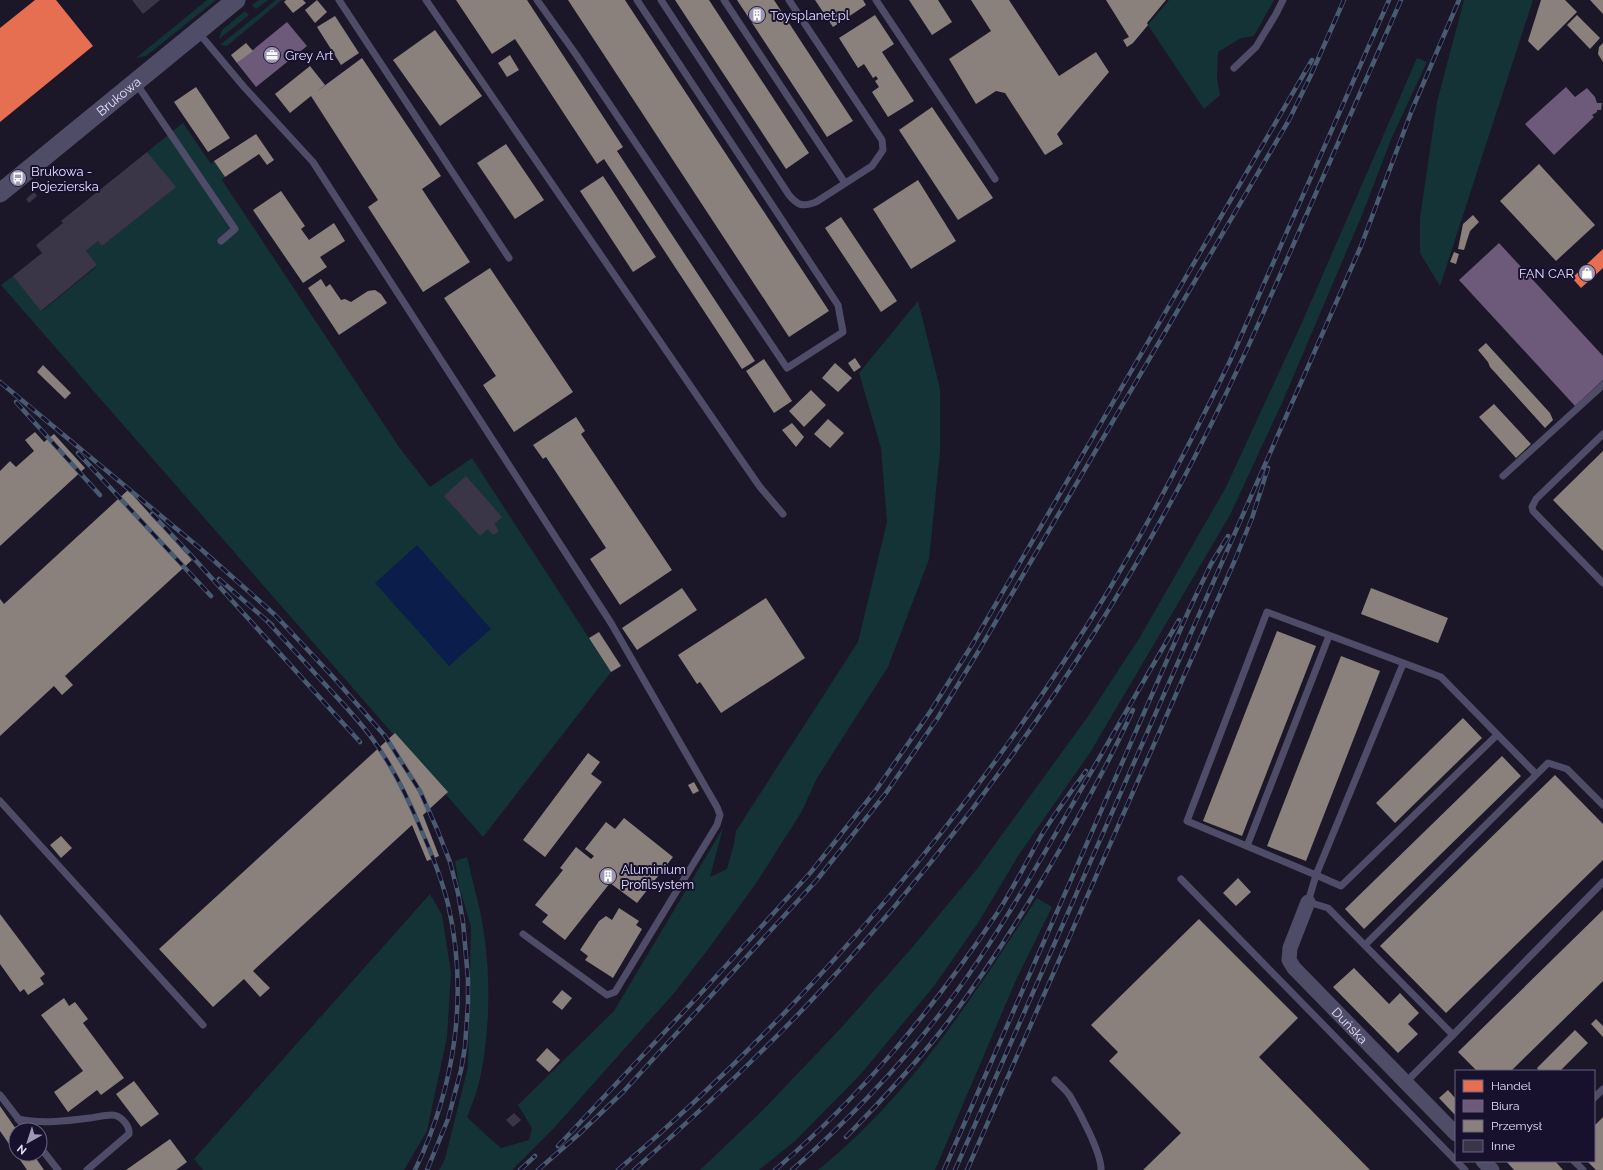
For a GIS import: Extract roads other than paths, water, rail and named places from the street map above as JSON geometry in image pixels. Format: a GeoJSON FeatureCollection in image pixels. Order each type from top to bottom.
{"type":"FeatureCollection","features":[{"type":"Feature","properties":{"kind":"street","name":"Brukowa"},"geometry":{"type":"LineString","coordinates":[[0,193],[236,0]]}},
{"type":"Feature","properties":{"kind":"street","name":"Duńska"},"geometry":{"type":"LineString","coordinates":[[1308,902],[1290,948],[1289,960],[1294,968],[1455,1133]]}},
{"type":"Feature","properties":{"kind":"street"},"geometry":{"type":"LineString","coordinates":[[1484,1162],[1492,1170]]}},
{"type":"Feature","properties":{"kind":"lane"},"geometry":{"type":"LineString","coordinates":[[339,0],[509,258]]}},
{"type":"Feature","properties":{"kind":"lane"},"geometry":{"type":"LineString","coordinates":[[426,0],[760,487],[783,514]]}},
{"type":"Feature","properties":{"kind":"lane"},"geometry":{"type":"LineString","coordinates":[[537,0],[575,53],[787,368],[843,332],[838,306],[637,0]]}},
{"type":"Feature","properties":{"kind":"lane"},"geometry":{"type":"LineString","coordinates":[[662,0],[789,195],[796,203],[806,205],[816,202],[872,166],[883,150],[882,140],[789,0]]}},
{"type":"Feature","properties":{"kind":"lane"},"geometry":{"type":"LineString","coordinates":[[724,0],[845,183]]}},
{"type":"Feature","properties":{"kind":"lane"},"geometry":{"type":"LineString","coordinates":[[876,0],[995,179]]}},
{"type":"Feature","properties":{"kind":"lane"},"geometry":{"type":"LineString","coordinates":[[1234,68],[1256,47],[1284,0]]}},
{"type":"Feature","properties":{"kind":"lane"},"geometry":{"type":"LineString","coordinates":[[198,31],[244,87],[313,162],[611,623],[717,807],[720,816],[717,825],[615,992],[607,995],[523,934]]}},
{"type":"Feature","properties":{"kind":"lane"},"geometry":{"type":"LineString","coordinates":[[136,82],[235,229],[221,241]]}},
{"type":"Feature","properties":{"kind":"lane"},"geometry":{"type":"LineString","coordinates":[[1503,476],[1603,385]]}},
{"type":"Feature","properties":{"kind":"lane"},"geometry":{"type":"LineString","coordinates":[[1603,434],[1536,499],[1532,507],[1533,511],[1603,583]]}},
{"type":"Feature","properties":{"kind":"lane"},"geometry":{"type":"LineString","coordinates":[[1497,735],[1341,886],[1316,874],[1187,821],[1267,612],[1440,677],[1536,774]]}},
{"type":"Feature","properties":{"kind":"lane"},"geometry":{"type":"LineString","coordinates":[[1247,846],[1329,636]]}},
{"type":"Feature","properties":{"kind":"lane"},"geometry":{"type":"LineString","coordinates":[[1403,664],[1316,874],[1308,902],[1328,908],[1453,1035]]}},
{"type":"Feature","properties":{"kind":"lane"},"geometry":{"type":"LineString","coordinates":[[1365,945],[1548,762],[1567,769],[1603,805]]}},
{"type":"Feature","properties":{"kind":"lane"},"geometry":{"type":"LineString","coordinates":[[0,801],[202,1025]]}},
{"type":"Feature","properties":{"kind":"lane"},"geometry":{"type":"LineString","coordinates":[[1181,879],[1455,1160]]}},
{"type":"Feature","properties":{"kind":"lane"},"geometry":{"type":"LineString","coordinates":[[1406,1083],[1603,882]]}},
{"type":"Feature","properties":{"kind":"lane"},"geometry":{"type":"LineString","coordinates":[[1055,1080],[1069,1095],[1098,1152],[1101,1170]]}},
{"type":"Feature","properties":{"kind":"lane"},"geometry":{"type":"LineString","coordinates":[[1595,1097],[1603,1089]]}},
{"type":"Feature","properties":{"kind":"lane"},"geometry":{"type":"LineString","coordinates":[[0,1095],[18,1120],[42,1122],[77,1120],[111,1115],[121,1118],[128,1127],[129,1134],[87,1170]]}},
{"type":"Feature","properties":{"kind":"lane"},"geometry":{"type":"LineString","coordinates":[[48,1157],[58,1170]]}},
{"type":"Feature","properties":{"kind":"lane"},"geometry":{"type":"LineString","coordinates":[[1457,1162],[1465,1170]]}},
{"type":"Feature","properties":{"kind":"lane"},"geometry":{"type":"LineString","coordinates":[[1575,1162],[1583,1170]]}},
{"type":"Feature","properties":{"kind":"water"},"geometry":{"type":"Polygon","coordinates":[[[417,545],[491,629],[449,666],[375,583],[417,545]]]}},
{"type":"Feature","properties":{"kind":"railway"},"geometry":{"type":"LineString","coordinates":[[538,1170],[623,1092],[816,881],[886,793],[937,719],[978,652],[1289,120],[1311,75],[1344,0]]}},
{"type":"Feature","properties":{"kind":"railway"},"geometry":{"type":"LineString","coordinates":[[618,1170],[689,1107],[758,1040],[824,971],[887,899],[948,824],[1005,748],[1059,669],[1110,588],[1142,532],[1173,476],[1216,390],[1389,0]]}},
{"type":"Feature","properties":{"kind":"railway"},"geometry":{"type":"LineString","coordinates":[[634,1170],[691,1119],[774,1039],[852,956],[899,901],[988,788],[1030,730],[1070,670],[1109,610],[1145,548],[1212,423],[1242,361],[1401,0]]}},
{"type":"Feature","properties":{"kind":"railway"},"geometry":{"type":"LineString","coordinates":[[955,1170],[1361,246],[1412,110],[1459,0]]}},
{"type":"Feature","properties":{"kind":"railway"},"geometry":{"type":"LineString","coordinates":[[558,1146],[702,992],[811,872],[876,790],[930,712],[972,645],[1312,60]]}},
{"type":"Feature","properties":{"kind":"railway"},"geometry":{"type":"LineString","coordinates":[[0,382],[202,550],[275,615],[334,678],[385,736],[420,791],[450,862],[458,893],[463,922],[468,979],[465,1047],[461,1070],[448,1119],[427,1170]]}},
{"type":"Feature","properties":{"kind":"railway"},"geometry":{"type":"LineString","coordinates":[[16,402],[100,495]]}},
{"type":"Feature","properties":{"kind":"railway"},"geometry":{"type":"LineString","coordinates":[[78,453],[211,596]]}},
{"type":"Feature","properties":{"kind":"railway"},"geometry":{"type":"LineString","coordinates":[[967,1170],[1235,560],[1252,518],[1268,468]]}},
{"type":"Feature","properties":{"kind":"railway"},"geometry":{"type":"LineString","coordinates":[[152,514],[360,742]]}},
{"type":"Feature","properties":{"kind":"railway"},"geometry":{"type":"LineString","coordinates":[[944,1170],[1189,610],[1211,564],[1228,536]]}},
{"type":"Feature","properties":{"kind":"railway"},"geometry":{"type":"LineString","coordinates":[[219,579],[272,625]]}},
{"type":"Feature","properties":{"kind":"railway"},"geometry":{"type":"LineString","coordinates":[[792,1170],[835,1130],[876,1088],[915,1044],[967,978],[1021,892],[1179,620]]}},
{"type":"Feature","properties":{"kind":"railway"},"geometry":{"type":"LineString","coordinates":[[268,622],[356,718],[383,755],[413,811],[434,860],[446,895],[454,938],[457,972],[457,1006],[454,1040],[449,1073],[440,1106],[429,1138],[415,1170]]}},
{"type":"Feature","properties":{"kind":"railway"},"geometry":{"type":"LineString","coordinates":[[846,1137],[930,1045],[958,1009],[990,963],[1035,892],[1091,794],[1133,710]]}},
{"type":"Feature","properties":{"kind":"railway"},"geometry":{"type":"LineString","coordinates":[[775,1170],[868,1081],[896,1049],[948,983],[998,912],[1041,836],[1086,771]]}},
{"type":"Feature","properties":{"kind":"railway"},"geometry":{"type":"LineString","coordinates":[[520,1170],[535,1156]]}},
{"type":"Feature","properties":{"kind":"place","name":"Toysplanet.pl"},"geometry":{"type":"Point","coordinates":[757,15]}},
{"type":"Feature","properties":{"kind":"place","name":"Grey Art"},"geometry":{"type":"Point","coordinates":[272,55]}},
{"type":"Feature","properties":{"kind":"place","name":"Brukowa - Pojezierska"},"geometry":{"type":"Point","coordinates":[18,178]}},
{"type":"Feature","properties":{"kind":"place","name":"FAN CAR"},"geometry":{"type":"Point","coordinates":[1587,273]}},
{"type":"Feature","properties":{"kind":"place","name":"Aluminium Profilsystem"},"geometry":{"type":"Point","coordinates":[608,876]}}]}
